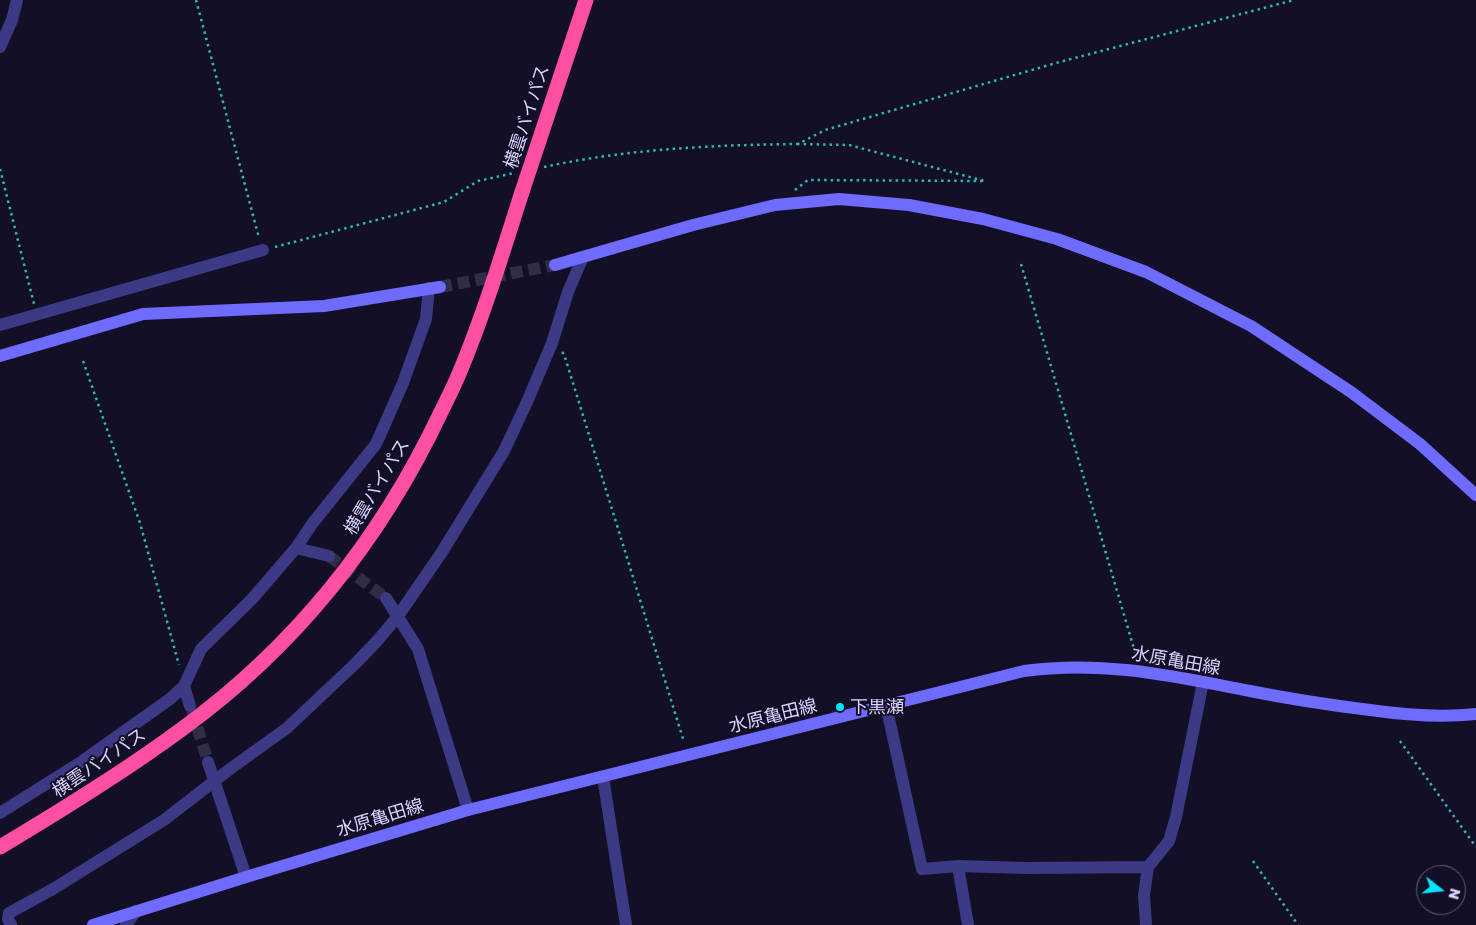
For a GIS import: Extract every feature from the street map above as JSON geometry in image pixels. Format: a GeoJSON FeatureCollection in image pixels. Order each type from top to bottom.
{"type":"FeatureCollection","features":[{"type":"Feature","properties":{"kind":"highway","name":"横雲バイパス"},"geometry":{"type":"LineString","coordinates":[[0,848],[72,804],[183,729],[271,654],[313,611],[354,559],[396,496],[429,437],[461,370],[487,299],[586,0]]}},
{"type":"Feature","properties":{"kind":"street"},"geometry":{"type":"LineString","coordinates":[[0,47],[12,20],[17,0]]}},
{"type":"Feature","properties":{"kind":"street"},"geometry":{"type":"LineString","coordinates":[[555,264],[693,225],[775,205],[838,199],[909,205],[983,219],[1057,238],[1146,272],[1251,326],[1351,392],[1420,444],[1476,495]]}},
{"type":"Feature","properties":{"kind":"street"},"geometry":{"type":"LineString","coordinates":[[0,326],[263,250]]}},
{"type":"Feature","properties":{"kind":"street"},"geometry":{"type":"LineString","coordinates":[[11,925],[8,918],[9,913],[53,889],[164,820],[287,728],[356,663],[398,616],[442,552],[504,451],[552,342],[568,292],[583,257]]}},
{"type":"Feature","properties":{"kind":"street"},"geometry":{"type":"LineString","coordinates":[[0,356],[143,314],[324,306],[434,287],[426,319],[403,383],[376,444],[312,524],[296,548],[252,598],[201,648],[184,686],[170,699],[81,762],[0,813]]}},
{"type":"Feature","properties":{"kind":"street"},"geometry":{"type":"LineString","coordinates":[[296,548],[329,556]]}},
{"type":"Feature","properties":{"kind":"street"},"geometry":{"type":"LineString","coordinates":[[386,598],[418,649],[468,810]]}},
{"type":"Feature","properties":{"kind":"street","name":"水原亀田線"},"geometry":{"type":"LineString","coordinates":[[93,925],[468,810],[1003,675],[1041,669],[1082,666],[1140,670],[1327,705],[1396,714],[1444,716],[1476,714]]}},
{"type":"Feature","properties":{"kind":"street"},"geometry":{"type":"LineString","coordinates":[[1146,925],[1144,895],[1148,868],[1169,841],[1176,816],[1203,682]]}},
{"type":"Feature","properties":{"kind":"street"},"geometry":{"type":"LineString","coordinates":[[184,686],[190,706]]}},
{"type":"Feature","properties":{"kind":"street"},"geometry":{"type":"LineString","coordinates":[[886,705],[922,869],[958,866],[1148,868]]}},
{"type":"Feature","properties":{"kind":"street"},"geometry":{"type":"LineString","coordinates":[[208,762],[246,877]]}},
{"type":"Feature","properties":{"kind":"street"},"geometry":{"type":"LineString","coordinates":[[603,776],[626,925]]}},
{"type":"Feature","properties":{"kind":"street"},"geometry":{"type":"LineString","coordinates":[[958,866],[968,925]]}},
{"type":"Feature","properties":{"kind":"street"},"geometry":{"type":"LineString","coordinates":[[126,925],[136,911]]}},
{"type":"Feature","properties":{"kind":"path"},"geometry":{"type":"LineString","coordinates":[[196,0],[263,250],[444,202],[478,181],[516,173]]}},
{"type":"Feature","properties":{"kind":"path"},"geometry":{"type":"LineString","coordinates":[[798,144],[825,130],[1056,62],[1294,0]]}},
{"type":"Feature","properties":{"kind":"path"},"geometry":{"type":"LineString","coordinates":[[544,167],[582,159],[712,145],[849,145],[985,181],[808,180],[775,205]]}},
{"type":"Feature","properties":{"kind":"path"},"geometry":{"type":"LineString","coordinates":[[0,169],[37,315]]}},
{"type":"Feature","properties":{"kind":"path"},"geometry":{"type":"LineString","coordinates":[[1021,264],[1140,670]]}},
{"type":"Feature","properties":{"kind":"path"},"geometry":{"type":"LineString","coordinates":[[552,342],[564,354],[688,756]]}},
{"type":"Feature","properties":{"kind":"path"},"geometry":{"type":"LineString","coordinates":[[84,361],[140,523],[184,686]]}},
{"type":"Feature","properties":{"kind":"path"},"geometry":{"type":"LineString","coordinates":[[1400,741],[1476,847]]}},
{"type":"Feature","properties":{"kind":"path"},"geometry":{"type":"LineString","coordinates":[[1253,861],[1298,925]]}},
{"type":"Feature","properties":{"kind":"tunnel"},"geometry":{"type":"LineString","coordinates":[[440,287],[555,265]]}},
{"type":"Feature","properties":{"kind":"tunnel"},"geometry":{"type":"LineString","coordinates":[[329,556],[386,598]]}},
{"type":"Feature","properties":{"kind":"tunnel"},"geometry":{"type":"LineString","coordinates":[[192,710],[208,762]]}},
{"type":"Feature","properties":{"kind":"place","name":"下黒瀬"},"geometry":{"type":"Point","coordinates":[840,707]}}]}
